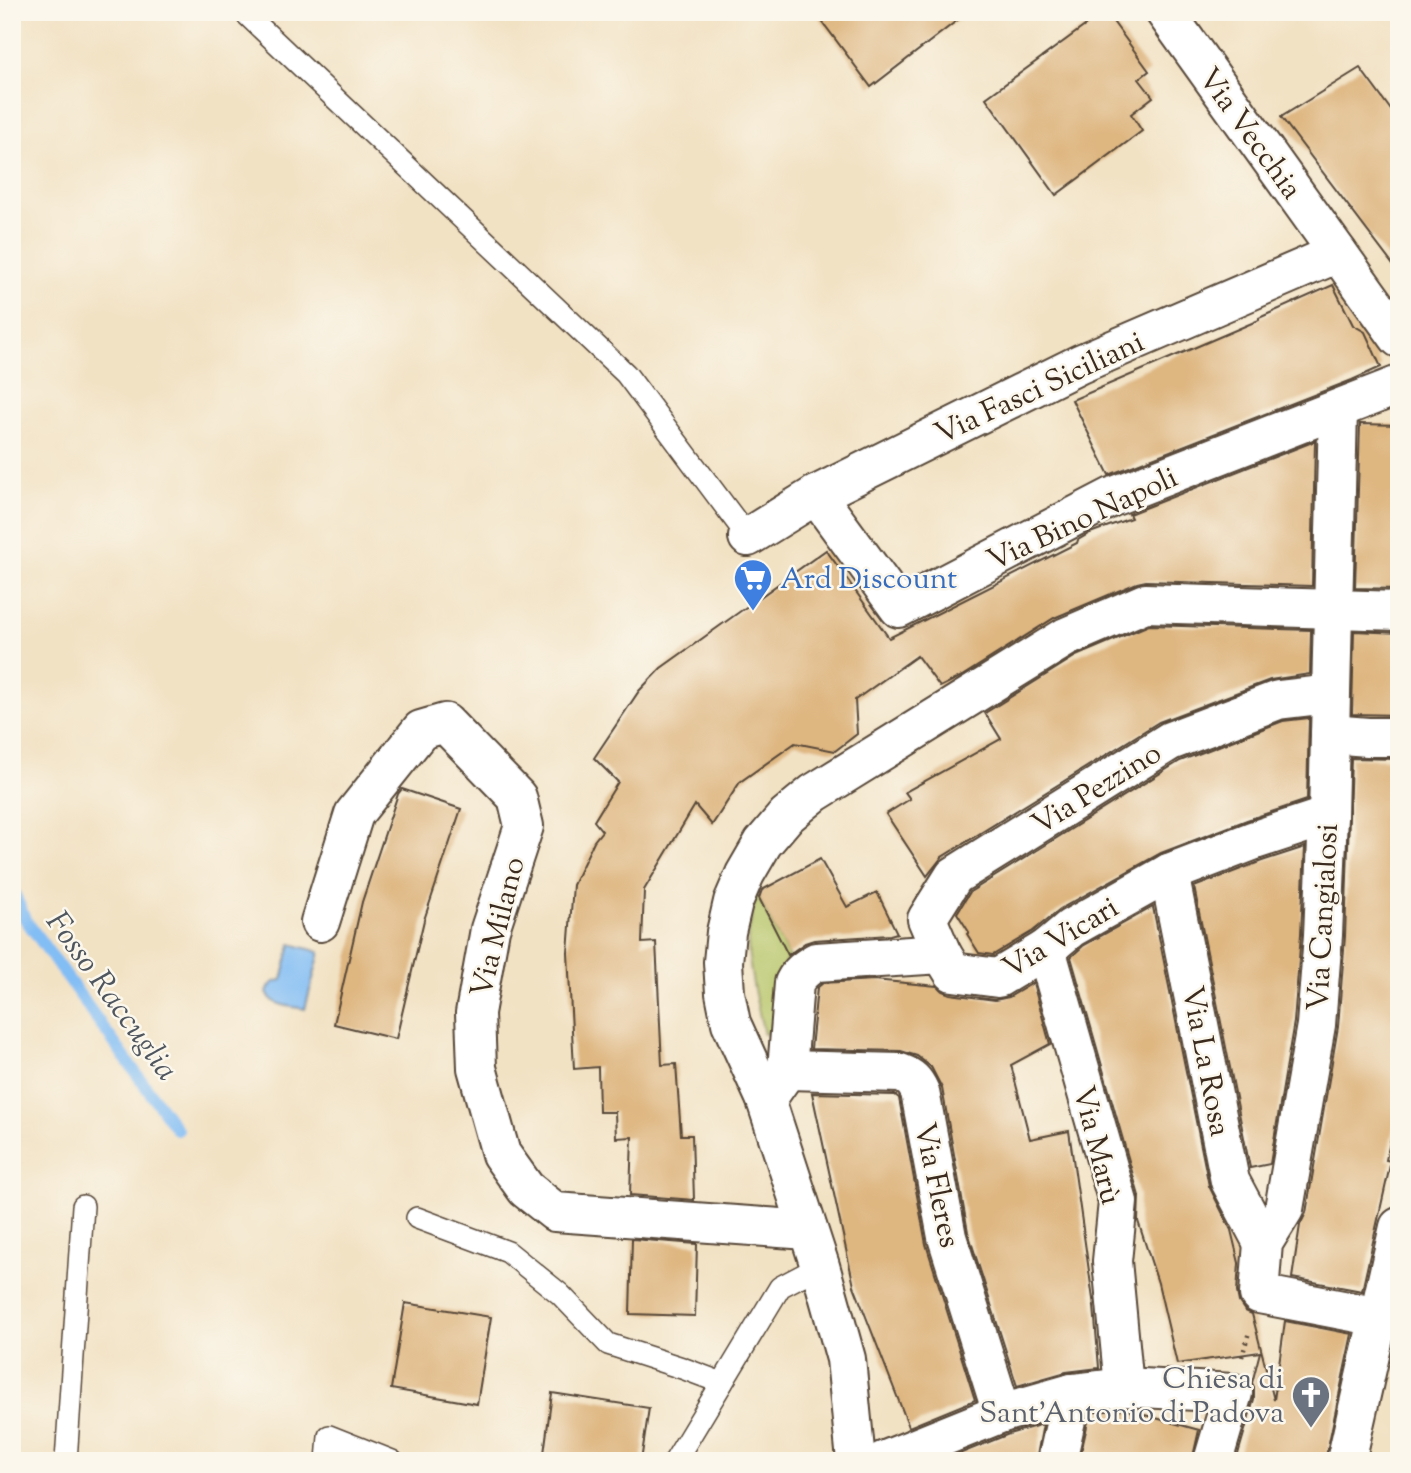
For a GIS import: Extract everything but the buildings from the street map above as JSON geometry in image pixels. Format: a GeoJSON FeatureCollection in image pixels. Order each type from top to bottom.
{"type":"FeatureCollection","features":[{"type":"Feature","properties":{"kind":"street","name":"Via Vecchia"},"geometry":{"type":"LineString","coordinates":[[1165,12],[1399,338]]}},
{"type":"Feature","properties":{"kind":"street","name":"Via Fasci Siciliani"},"geometry":{"type":"LineString","coordinates":[[748,537],[816,495],[1080,364],[1338,253]]}},
{"type":"Feature","properties":{"kind":"street","name":"Via Bino Napoli"},"geometry":{"type":"LineString","coordinates":[[816,495],[899,608],[1112,497],[1399,385]]}},
{"type":"Feature","properties":{"kind":"street","name":"Via Cangialosi"},"geometry":{"type":"LineString","coordinates":[[1259,1294],[1263,1243],[1284,1209],[1316,1025],[1328,816],[1338,410]]}},
{"type":"Feature","properties":{"kind":"street"},"geometry":{"type":"LineString","coordinates":[[776,1085],[731,1023],[723,962],[726,932],[733,902],[763,843],[786,816],[814,793],[1066,637],[1145,603],[1399,611]]}},
{"type":"Feature","properties":{"kind":"street","name":"Via Pezzino"},"geometry":{"type":"LineString","coordinates":[[942,954],[927,919],[954,876],[1170,741],[1278,700],[1330,694]]}},
{"type":"Feature","properties":{"kind":"street","name":"Via Milano"},"geometry":{"type":"LineString","coordinates":[[320,922],[354,814],[421,730],[445,723],[517,797],[524,826],[490,929],[475,1013],[477,1068],[501,1154],[526,1189],[555,1212],[808,1230]]}},
{"type":"Feature","properties":{"kind":"street"},"geometry":{"type":"LineString","coordinates":[[1330,734],[1399,737]]}},
{"type":"Feature","properties":{"kind":"street","name":"Via Vicari"},"geometry":{"type":"LineString","coordinates":[[942,954],[953,972],[998,978],[1045,949],[1070,928],[1169,873],[1328,816]]}},
{"type":"Feature","properties":{"kind":"street","name":"Via La Rosa"},"geometry":{"type":"LineString","coordinates":[[1169,873],[1230,1181],[1263,1243]]}},
{"type":"Feature","properties":{"kind":"street","name":"Via Marù"},"geometry":{"type":"LineString","coordinates":[[1045,949],[1118,1202],[1111,1261],[1124,1387]]}},
{"type":"Feature","properties":{"kind":"street"},"geometry":{"type":"LineString","coordinates":[[856,1461],[846,1359],[808,1230],[776,1085],[794,984],[805,968],[816,962],[942,954]]}},
{"type":"Feature","properties":{"kind":"street","name":"Via Fleres"},"geometry":{"type":"LineString","coordinates":[[776,1085],[900,1073],[916,1083],[920,1092],[947,1237],[1002,1413]]}},
{"type":"Feature","properties":{"kind":"street"},"geometry":{"type":"LineString","coordinates":[[1346,1461],[1399,1227]]}},
{"type":"Feature","properties":{"kind":"street"},"geometry":{"type":"LineString","coordinates":[[1259,1294],[1379,1317]]}},
{"type":"Feature","properties":{"kind":"street"},"geometry":{"type":"LineString","coordinates":[[883,1461],[929,1451],[1002,1413],[1072,1393],[1124,1387],[1233,1393],[1213,1461]]}},
{"type":"Feature","properties":{"kind":"street"},"geometry":{"type":"LineString","coordinates":[[1057,1461],[1072,1393]]}},
{"type":"Feature","properties":{"kind":"lane"},"geometry":{"type":"LineString","coordinates":[[244,12],[626,374],[748,537]]}},
{"type":"Feature","properties":{"kind":"lane"},"geometry":{"type":"LineString","coordinates":[[66,1461],[83,1206]]}},
{"type":"Feature","properties":{"kind":"lane"},"geometry":{"type":"LineString","coordinates":[[417,1218],[508,1252],[560,1294],[608,1344],[722,1383]]}},
{"type":"Feature","properties":{"kind":"lane"},"geometry":{"type":"LineString","coordinates":[[675,1461],[780,1287],[820,1266]]}},
{"type":"Feature","properties":{"kind":"lane"},"geometry":{"type":"LineString","coordinates":[[327,1461],[330,1436],[392,1461]]}},
{"type":"Feature","properties":{"kind":"path"},"geometry":{"type":"LineString","coordinates":[[1233,1393],[1259,1294]]}},
{"type":"Feature","properties":{"kind":"green space"},"geometry":{"type":"Polygon","coordinates":[[[756,893],[789,957],[780,971],[772,1033],[764,1034],[748,942],[756,893]]]}},
{"type":"Feature","properties":{"kind":"water"},"geometry":{"type":"Polygon","coordinates":[[[291,944],[320,952],[305,1009],[278,1003],[267,993],[272,984],[282,980],[291,944]]]}},
{"type":"Feature","properties":{"kind":"waterway","name":"Fosso Raccuglia"},"geometry":{"type":"LineString","coordinates":[[12,888],[25,919],[177,1130]]}},
{"type":"Feature","properties":{"kind":"place","name":"Ard Discount"},"geometry":{"type":"Point","coordinates":[753,612]}},
{"type":"Feature","properties":{"kind":"place","name":"Chiesa di Sant'Antonio di Padova"},"geometry":{"type":"Point","coordinates":[1311,1429]}}]}
